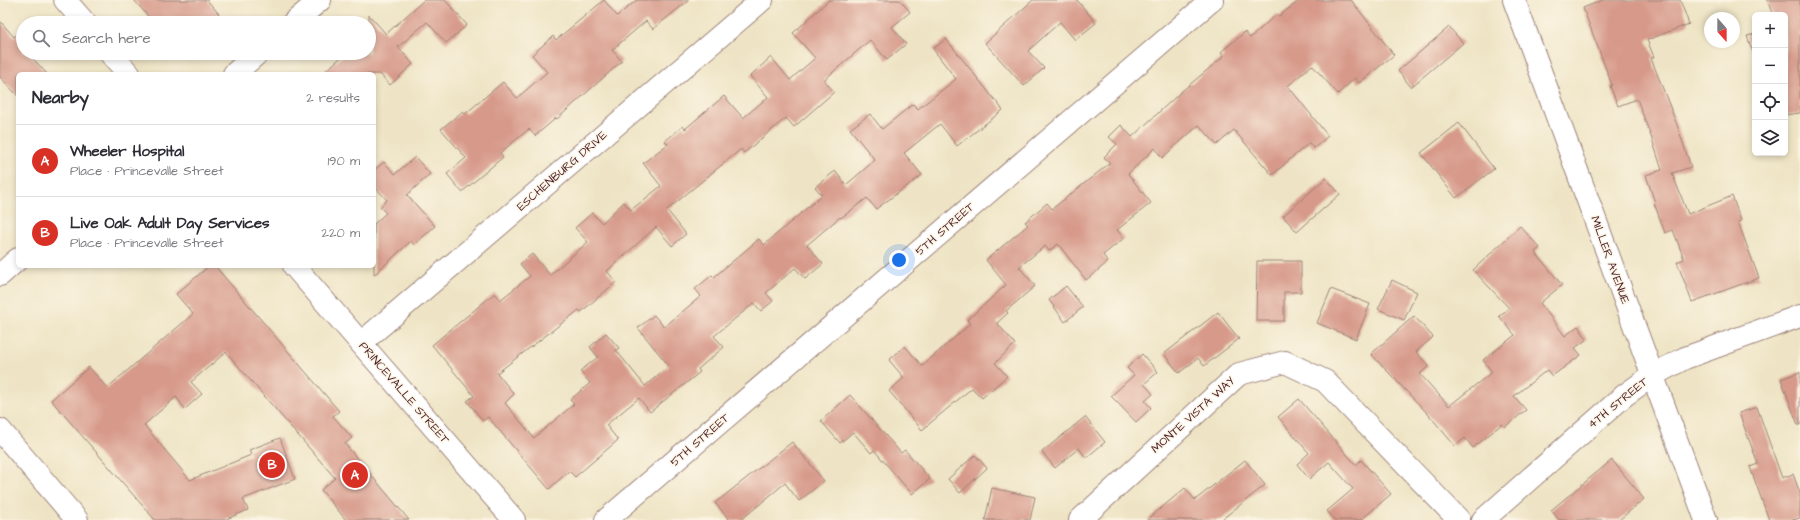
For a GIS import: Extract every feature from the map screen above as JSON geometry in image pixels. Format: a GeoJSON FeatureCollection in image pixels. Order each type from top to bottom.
{"type":"FeatureCollection","features":[{"type":"Feature","properties":{"kind":"street"},"geometry":{"type":"LineString","coordinates":[[65,0],[79,16]]}},
{"type":"Feature","properties":{"kind":"street"},"geometry":{"type":"LineString","coordinates":[[301,16],[320,0]]}},
{"type":"Feature","properties":{"kind":"street","name":"ESCHENBURG DRIVE"},"geometry":{"type":"LineString","coordinates":[[361,343],[762,0]]}},
{"type":"Feature","properties":{"kind":"street","name":"5TH STREET"},"geometry":{"type":"LineString","coordinates":[[606,520],[1212,0]]}},
{"type":"Feature","properties":{"kind":"street","name":"MILLER AVENUE"},"geometry":{"type":"LineString","coordinates":[[1514,0],[1706,520]]}},
{"type":"Feature","properties":{"kind":"street"},"geometry":{"type":"LineString","coordinates":[[116,60],[127,72]]}},
{"type":"Feature","properties":{"kind":"street"},"geometry":{"type":"LineString","coordinates":[[236,72],[250,60]]}},
{"type":"Feature","properties":{"kind":"street"},"geometry":{"type":"LineString","coordinates":[[0,275],[16,261]]}},
{"type":"Feature","properties":{"kind":"street","name":"PRINCEVALLE STREET"},"geometry":{"type":"LineString","coordinates":[[296,268],[514,520]]}},
{"type":"Feature","properties":{"kind":"street","name":"4TH STREET"},"geometry":{"type":"LineString","coordinates":[[1483,520],[1625,395],[1653,375],[1685,358],[1800,316]]}},
{"type":"Feature","properties":{"kind":"street","name":"MONTE VISTA WAY"},"geometry":{"type":"LineString","coordinates":[[1080,520],[1239,374],[1285,362],[1325,381],[1459,520]]}},
{"type":"Feature","properties":{"kind":"street"},"geometry":{"type":"LineString","coordinates":[[0,430],[77,520]]}},
{"type":"Feature","properties":{"kind":"building"},"geometry":{"type":"Polygon","coordinates":[[[134,0],[207,0],[219,14],[217,16],[148,16],[134,0]]]}},
{"type":"Feature","properties":{"kind":"building"},"geometry":{"type":"Polygon","coordinates":[[[424,0],[445,0],[467,25],[446,43],[427,22],[398,47],[413,64],[390,85],[380,74],[376,74],[376,72],[324,72],[338,60],[376,60],[376,23],[386,34],[424,0]]]}},
{"type":"Feature","properties":{"kind":"building"},"geometry":{"type":"Polygon","coordinates":[[[604,0],[617,16],[637,0],[689,0],[653,29],[646,21],[612,50],[622,61],[557,119],[556,118],[535,136],[529,129],[500,153],[503,157],[462,192],[447,174],[466,158],[441,129],[463,111],[465,114],[503,82],[517,98],[547,72],[532,55],[553,36],[556,40],[604,0]]]}},
{"type":"Feature","properties":{"kind":"building"},"geometry":{"type":"Polygon","coordinates":[[[829,0],[900,0],[910,12],[892,27],[906,44],[887,60],[870,40],[824,80],[834,92],[794,127],[786,118],[744,153],[741,149],[667,210],[686,234],[672,246],[656,227],[607,271],[616,282],[581,312],[579,310],[497,373],[514,394],[505,403],[534,438],[574,404],[570,400],[590,383],[580,371],[598,357],[590,347],[606,333],[619,348],[616,350],[645,386],[669,366],[638,328],[654,315],[664,327],[701,296],[695,289],[712,275],[714,277],[759,239],[764,245],[822,195],[815,187],[835,171],[846,185],[875,160],[850,129],[870,114],[882,129],[913,104],[918,109],[956,79],[933,49],[946,39],[1003,110],[957,146],[940,124],[904,153],[922,175],[876,209],[867,198],[841,218],[840,217],[807,245],[823,264],[805,279],[795,268],[766,293],[773,301],[761,311],[754,303],[714,336],[724,347],[698,369],[700,372],[650,412],[639,398],[606,425],[618,440],[575,477],[569,471],[549,489],[488,417],[483,421],[467,401],[474,396],[432,345],[495,293],[500,300],[530,276],[520,264],[532,254],[550,275],[588,242],[575,228],[592,213],[602,223],[624,202],[631,210],[661,186],[643,163],[668,144],[665,141],[683,126],[685,129],[724,96],[743,118],[768,97],[750,76],[771,57],[790,80],[815,58],[793,33],[829,0]]]}},
{"type":"Feature","properties":{"kind":"building"},"geometry":{"type":"Polygon","coordinates":[[[1033,0],[1077,0],[1096,23],[1075,40],[1060,22],[1028,51],[1044,68],[1024,86],[985,43],[1033,0]]]}},
{"type":"Feature","properties":{"kind":"building"},"geometry":{"type":"Polygon","coordinates":[[[1300,0],[1351,0],[1394,55],[1359,83],[1355,78],[1338,94],[1312,65],[1288,86],[1328,136],[1314,148],[1309,143],[1272,175],[1234,130],[1217,145],[1199,125],[1162,158],[1155,148],[1128,174],[1151,203],[1117,230],[1124,238],[1103,255],[1108,262],[1086,280],[1058,244],[1049,251],[1045,246],[1019,267],[1035,286],[1006,311],[1008,313],[997,323],[1015,344],[995,363],[1007,376],[982,398],[972,388],[922,430],[889,391],[904,378],[889,360],[905,346],[922,366],[970,324],[967,320],[1006,285],[986,260],[1028,225],[1025,222],[1047,203],[1052,209],[1110,163],[1104,157],[1117,144],[1109,137],[1121,125],[1132,137],[1182,91],[1224,56],[1221,52],[1245,32],[1250,38],[1277,14],[1279,16],[1300,0]]]}},
{"type":"Feature","properties":{"kind":"building"},"geometry":{"type":"Polygon","coordinates":[[[1603,0],[1680,0],[1689,24],[1647,40],[1654,57],[1651,58],[1677,125],[1691,167],[1672,173],[1688,214],[1732,196],[1741,221],[1738,222],[1759,278],[1692,302],[1677,262],[1684,259],[1673,230],[1665,233],[1646,175],[1662,170],[1652,139],[1637,99],[1618,106],[1610,86],[1612,85],[1583,8],[1603,0]]]}},
{"type":"Feature","properties":{"kind":"building"},"geometry":{"type":"Polygon","coordinates":[[[1767,0],[1800,0],[1800,113],[1788,115],[1788,12],[1772,12],[1767,0]]]}},
{"type":"Feature","properties":{"kind":"building"},"geometry":{"type":"Polygon","coordinates":[[[0,21],[14,37],[16,35],[16,60],[34,60],[45,72],[16,72],[16,94],[0,77],[0,21]]]}},
{"type":"Feature","properties":{"kind":"building"},"geometry":{"type":"Polygon","coordinates":[[[1449,27],[1463,43],[1411,87],[1398,71],[1449,27]]]}},
{"type":"Feature","properties":{"kind":"building"},"geometry":{"type":"Polygon","coordinates":[[[1752,35],[1752,50],[1747,36],[1752,35]]]}},
{"type":"Feature","properties":{"kind":"building"},"geometry":{"type":"Polygon","coordinates":[[[1459,123],[1494,169],[1456,198],[1421,153],[1459,123]]]}},
{"type":"Feature","properties":{"kind":"building"},"geometry":{"type":"Polygon","coordinates":[[[415,157],[430,174],[407,195],[435,226],[414,245],[411,241],[374,275],[374,268],[376,268],[376,222],[386,213],[380,207],[387,200],[376,188],[376,168],[384,162],[395,174],[415,157]]]}},
{"type":"Feature","properties":{"kind":"building"},"geometry":{"type":"Polygon","coordinates":[[[1326,178],[1340,194],[1297,232],[1283,216],[1326,178]]]}},
{"type":"Feature","properties":{"kind":"building"},"geometry":{"type":"Polygon","coordinates":[[[1520,226],[1540,248],[1535,252],[1562,285],[1540,303],[1565,336],[1578,326],[1587,339],[1575,348],[1581,355],[1552,376],[1547,370],[1514,396],[1526,410],[1505,427],[1502,424],[1473,448],[1465,438],[1455,446],[1429,415],[1371,354],[1414,316],[1433,337],[1416,352],[1429,366],[1420,374],[1449,406],[1492,372],[1483,360],[1515,335],[1499,316],[1509,308],[1473,270],[1520,226]]]}},
{"type":"Feature","properties":{"kind":"building"},"geometry":{"type":"Polygon","coordinates":[[[1257,261],[1301,261],[1301,292],[1284,292],[1284,321],[1256,321],[1257,261]]]}},
{"type":"Feature","properties":{"kind":"building"},"geometry":{"type":"Polygon","coordinates":[[[207,268],[217,268],[339,411],[333,416],[352,438],[345,444],[409,520],[346,520],[321,490],[335,478],[226,352],[191,382],[202,394],[185,409],[176,397],[144,425],[190,480],[251,455],[249,450],[280,438],[295,479],[243,499],[248,510],[224,520],[155,520],[51,400],[89,367],[107,388],[193,314],[176,294],[207,268]]]}},
{"type":"Feature","properties":{"kind":"building"},"geometry":{"type":"Polygon","coordinates":[[[1392,280],[1417,292],[1404,320],[1378,309],[1392,280]]]}},
{"type":"Feature","properties":{"kind":"building"},"geometry":{"type":"Polygon","coordinates":[[[1066,286],[1083,307],[1065,322],[1049,300],[1066,286]]]}},
{"type":"Feature","properties":{"kind":"building"},"geometry":{"type":"Polygon","coordinates":[[[1331,289],[1370,304],[1356,339],[1317,323],[1331,289]]]}},
{"type":"Feature","properties":{"kind":"building"},"geometry":{"type":"Polygon","coordinates":[[[1218,312],[1239,339],[1204,366],[1198,358],[1179,373],[1164,354],[1218,312]]]}},
{"type":"Feature","properties":{"kind":"building"},"geometry":{"type":"Polygon","coordinates":[[[1142,354],[1158,372],[1144,384],[1153,394],[1145,401],[1151,408],[1136,422],[1111,396],[1134,375],[1127,368],[1142,354]]]}},
{"type":"Feature","properties":{"kind":"building"},"geometry":{"type":"Polygon","coordinates":[[[1800,372],[1800,425],[1798,425],[1781,379],[1800,372]]]}},
{"type":"Feature","properties":{"kind":"building"},"geometry":{"type":"Polygon","coordinates":[[[850,395],[901,453],[905,450],[930,479],[912,494],[874,450],[871,453],[853,432],[840,443],[821,421],[850,395]]]}},
{"type":"Feature","properties":{"kind":"building"},"geometry":{"type":"Polygon","coordinates":[[[1299,399],[1356,465],[1361,460],[1391,494],[1361,520],[1335,520],[1327,511],[1353,489],[1329,462],[1309,479],[1297,464],[1309,453],[1278,417],[1299,399]]]}},
{"type":"Feature","properties":{"kind":"building"},"geometry":{"type":"Polygon","coordinates":[[[1757,407],[1782,478],[1793,474],[1800,493],[1800,518],[1793,520],[1769,520],[1750,467],[1758,464],[1739,413],[1757,407]]]}},
{"type":"Feature","properties":{"kind":"building"},"geometry":{"type":"Polygon","coordinates":[[[1085,417],[1105,442],[1086,458],[1079,448],[1055,468],[1042,452],[1085,417]]]}},
{"type":"Feature","properties":{"kind":"building"},"geometry":{"type":"Polygon","coordinates":[[[792,442],[824,481],[799,501],[785,483],[741,520],[730,520],[715,503],[792,442]]]}},
{"type":"Feature","properties":{"kind":"building"},"geometry":{"type":"Polygon","coordinates":[[[975,455],[987,468],[960,493],[948,479],[975,455]]]}},
{"type":"Feature","properties":{"kind":"building"},"geometry":{"type":"Polygon","coordinates":[[[1245,460],[1265,485],[1221,520],[1147,520],[1185,488],[1195,500],[1245,460]]]}},
{"type":"Feature","properties":{"kind":"building"},"geometry":{"type":"Polygon","coordinates":[[[1612,460],[1644,499],[1619,520],[1559,520],[1551,510],[1612,460]]]}},
{"type":"Feature","properties":{"kind":"building"},"geometry":{"type":"Polygon","coordinates":[[[992,488],[1035,497],[1030,520],[985,520],[992,488]]]}},
{"type":"Feature","properties":{"kind":"place","name":"Live Oak Adult Day Services"},"geometry":{"type":"Point","coordinates":[272,465]}},
{"type":"Feature","properties":{"kind":"place","name":"Wheeler Hospital"},"geometry":{"type":"Point","coordinates":[355,475]}}]}
